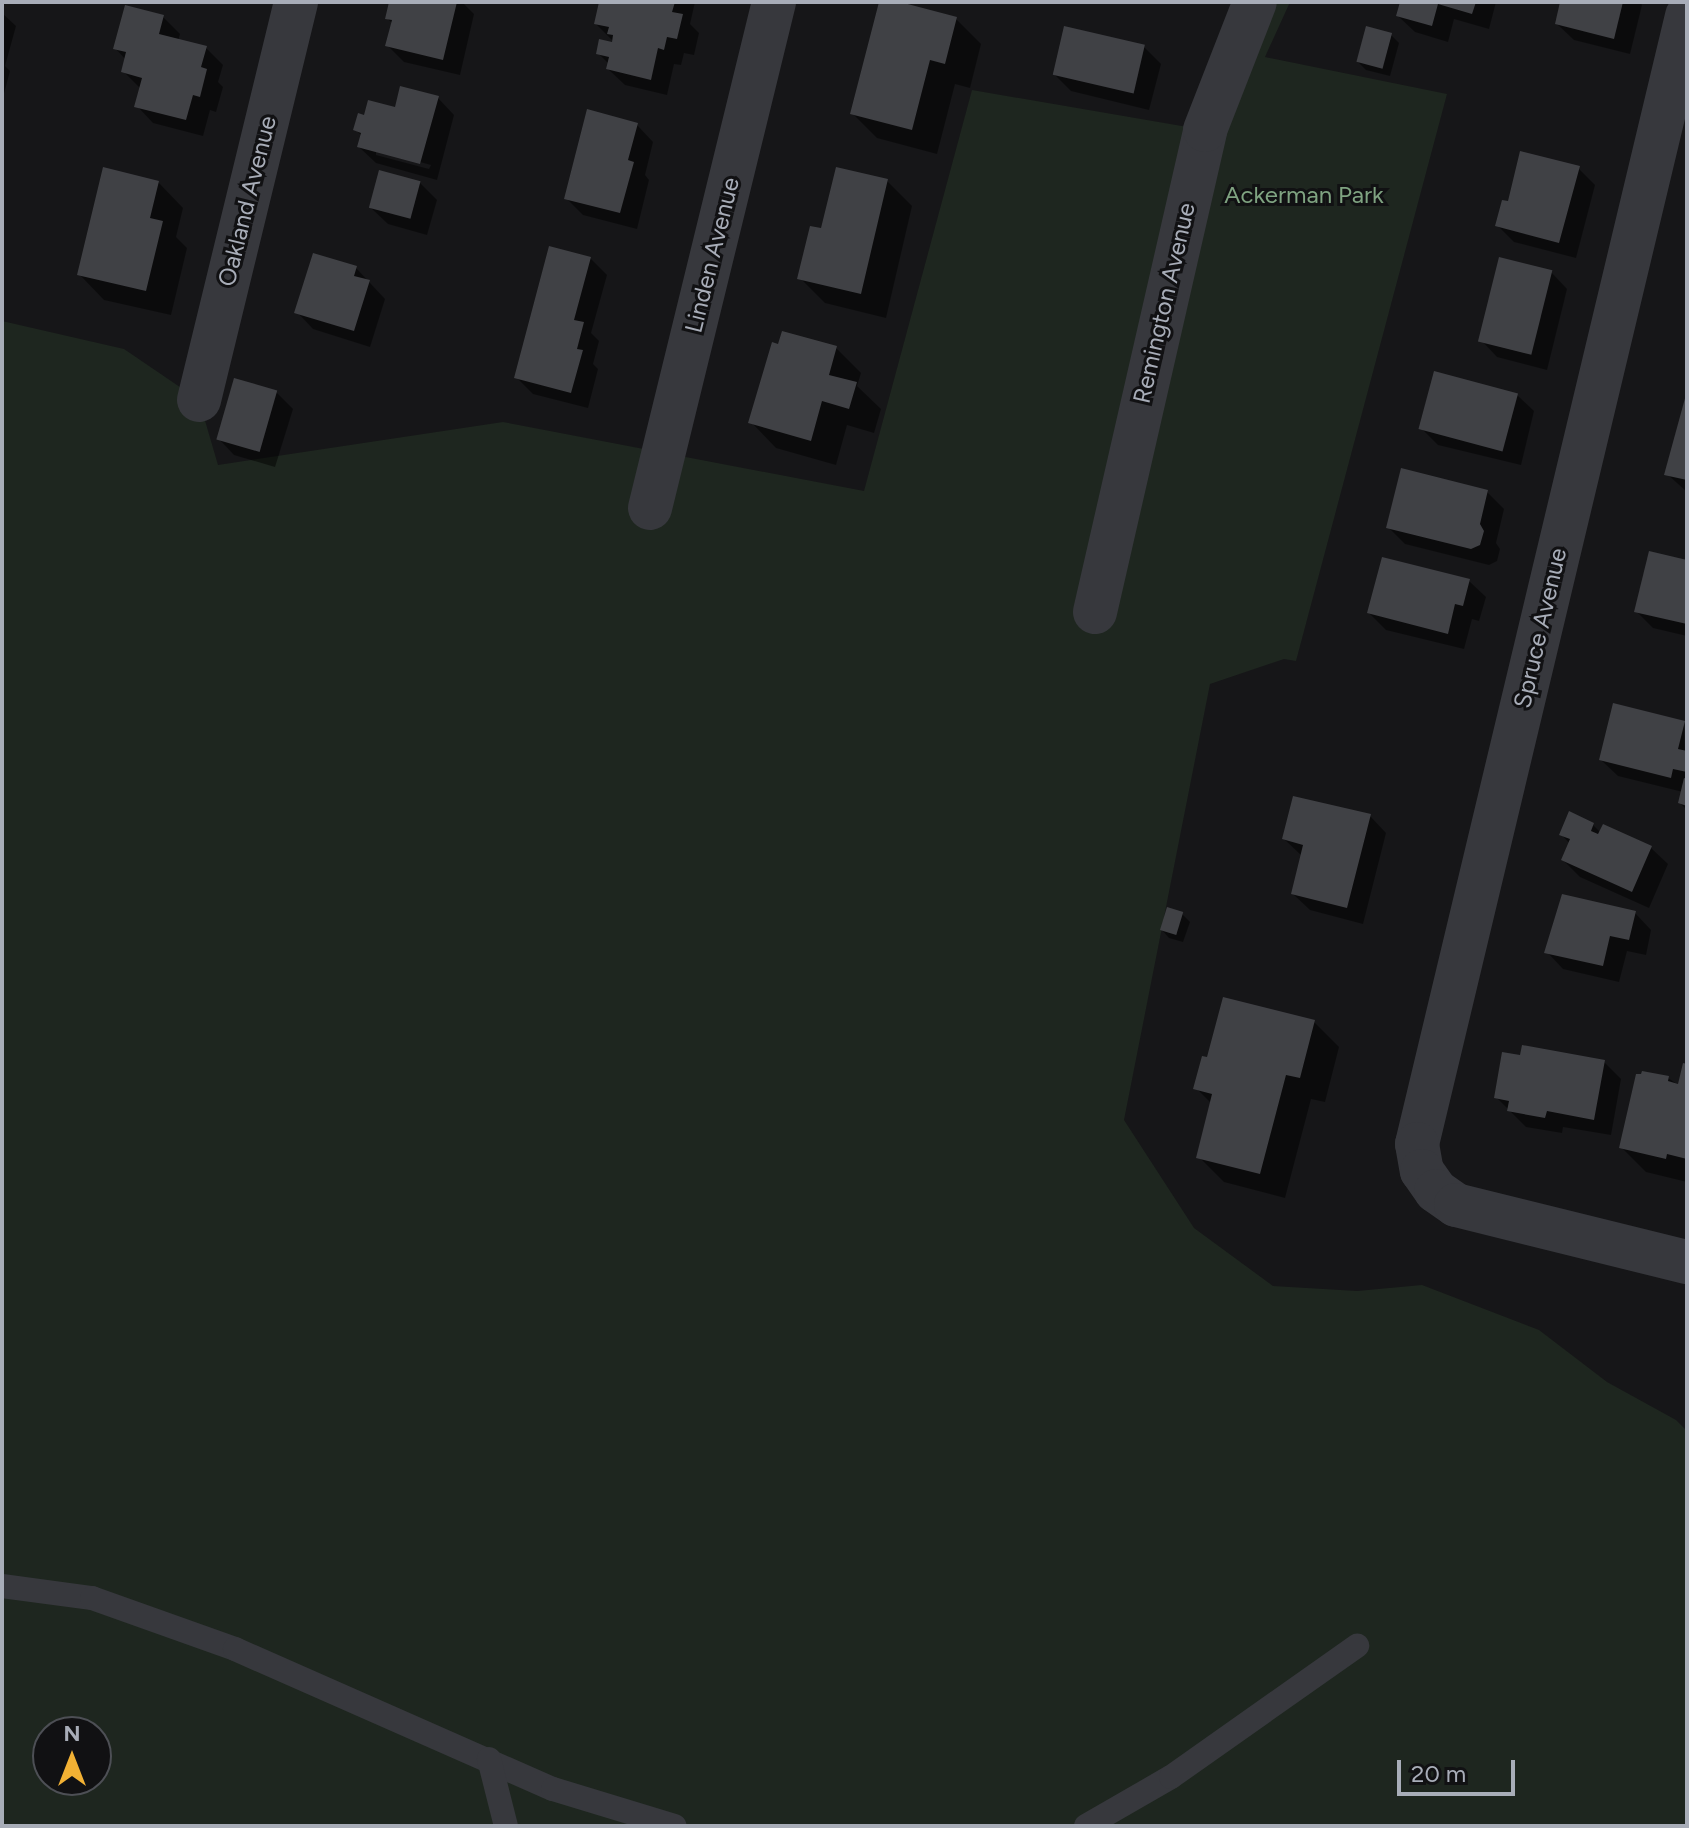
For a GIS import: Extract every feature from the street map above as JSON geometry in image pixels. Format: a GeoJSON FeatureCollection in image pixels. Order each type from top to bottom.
{"type":"FeatureCollection","features":[{"type":"Feature","properties":{"kind":"street","name":"Oakland Avenue"},"geometry":{"type":"LineString","coordinates":[[199,400],[296,2]]}},
{"type":"Feature","properties":{"kind":"street","name":"Linden Avenue"},"geometry":{"type":"LineString","coordinates":[[650,508],[774,2]]}},
{"type":"Feature","properties":{"kind":"street","name":"Remington Avenue"},"geometry":{"type":"LineString","coordinates":[[1095,612],[1205,130],[1255,2]]}},
{"type":"Feature","properties":{"kind":"street","name":"Spruce Avenue"},"geometry":{"type":"LineString","coordinates":[[1687,16],[1417,1144],[1422,1171],[1436,1191],[1456,1205],[1687,1262]]}},
{"type":"Feature","properties":{"kind":"lane"},"geometry":{"type":"LineString","coordinates":[[2,1586],[92,1598],[235,1649],[553,1789],[675,1826]]}},
{"type":"Feature","properties":{"kind":"lane"},"geometry":{"type":"LineString","coordinates":[[1086,1826],[1171,1777],[1357,1646]]}},
{"type":"Feature","properties":{"kind":"lane"},"geometry":{"type":"LineString","coordinates":[[489,1759],[506,1826]]}},
{"type":"Feature","properties":{"kind":"green space","name":"Ackerman Park"},"geometry":{"type":"Polygon","coordinates":[[[1255,2],[1290,2],[1265,57],[1447,94],[1296,661],[1284,659],[1210,684],[1124,1120],[1194,1228],[1273,1286],[1357,1291],[1422,1285],[1539,1330],[1607,1382],[1676,1420],[1687,1431],[1687,1826],[2,1826],[2,321],[124,349],[199,400],[218,465],[503,422],[864,491],[972,90],[1205,130],[1255,2]]]}},
{"type":"Feature","properties":{"kind":"building"},"geometry":{"type":"Polygon","coordinates":[[[389,2],[457,2],[443,60],[385,46],[392,20],[385,19],[389,2]]]}},
{"type":"Feature","properties":{"kind":"building"},"geometry":{"type":"Polygon","coordinates":[[[599,2],[675,2],[672,12],[683,14],[677,39],[667,37],[664,50],[658,48],[651,80],[606,69],[609,57],[596,54],[599,39],[612,42],[613,35],[607,34],[609,27],[594,24],[599,2]]]}},
{"type":"Feature","properties":{"kind":"building"},"geometry":{"type":"Polygon","coordinates":[[[879,2],[900,2],[957,17],[945,64],[930,60],[912,130],[850,114],[879,2]]]}},
{"type":"Feature","properties":{"kind":"building"},"geometry":{"type":"Polygon","coordinates":[[[1400,2],[1476,2],[1472,14],[1438,4],[1432,26],[1396,16],[1400,2]]]}},
{"type":"Feature","properties":{"kind":"building"},"geometry":{"type":"Polygon","coordinates":[[[1560,2],[1623,2],[1614,39],[1555,24],[1560,2]]]}},
{"type":"Feature","properties":{"kind":"building"},"geometry":{"type":"Polygon","coordinates":[[[125,5],[164,15],[159,34],[207,46],[201,67],[207,69],[200,97],[193,95],[186,120],[134,107],[142,78],[121,72],[126,52],[113,49],[125,5]]]}},
{"type":"Feature","properties":{"kind":"building"},"geometry":{"type":"Polygon","coordinates":[[[1064,26],[1145,45],[1134,93],[1053,75],[1064,26]]]}},
{"type":"Feature","properties":{"kind":"building"},"geometry":{"type":"Polygon","coordinates":[[[1366,26],[1392,33],[1383,69],[1356,62],[1366,26]]]}},
{"type":"Feature","properties":{"kind":"building"},"geometry":{"type":"Polygon","coordinates":[[[400,86],[439,96],[420,164],[357,147],[361,133],[353,130],[358,113],[364,115],[368,100],[395,107],[400,86]]]}},
{"type":"Feature","properties":{"kind":"building"},"geometry":{"type":"Polygon","coordinates":[[[587,109],[638,123],[628,160],[634,162],[620,213],[564,199],[587,109]]]}},
{"type":"Feature","properties":{"kind":"building"},"geometry":{"type":"Polygon","coordinates":[[[1520,151],[1580,166],[1559,243],[1495,226],[1502,200],[1508,201],[1520,151]]]}},
{"type":"Feature","properties":{"kind":"building"},"geometry":{"type":"Polygon","coordinates":[[[103,167],[159,181],[150,218],[163,221],[146,291],[77,275],[103,167]]]}},
{"type":"Feature","properties":{"kind":"building"},"geometry":{"type":"Polygon","coordinates":[[[836,167],[888,179],[861,294],[797,279],[810,226],[821,228],[836,167]]]}},
{"type":"Feature","properties":{"kind":"building"},"geometry":{"type":"Polygon","coordinates":[[[379,170],[421,181],[410,219],[369,208],[379,170]]]}},
{"type":"Feature","properties":{"kind":"building"},"geometry":{"type":"Polygon","coordinates":[[[549,246],[591,257],[574,320],[584,322],[577,349],[583,350],[571,393],[514,378],[549,246]]]}},
{"type":"Feature","properties":{"kind":"building"},"geometry":{"type":"Polygon","coordinates":[[[313,253],[357,266],[354,276],[370,280],[354,331],[294,313],[313,253]]]}},
{"type":"Feature","properties":{"kind":"building"},"geometry":{"type":"Polygon","coordinates":[[[1499,257],[1552,270],[1531,355],[1478,341],[1499,257]]]}},
{"type":"Feature","properties":{"kind":"building"},"geometry":{"type":"Polygon","coordinates":[[[782,331],[837,346],[829,375],[857,382],[849,409],[822,401],[811,441],[748,423],[772,342],[778,344],[782,331]]]}},
{"type":"Feature","properties":{"kind":"building"},"geometry":{"type":"Polygon","coordinates":[[[1434,371],[1518,394],[1503,451],[1418,429],[1434,371]]]}},
{"type":"Feature","properties":{"kind":"building"},"geometry":{"type":"Polygon","coordinates":[[[234,378],[277,390],[260,452],[216,440],[234,378]]]}},
{"type":"Feature","properties":{"kind":"building"},"geometry":{"type":"Polygon","coordinates":[[[1687,391],[1687,480],[1664,475],[1687,391]]]}},
{"type":"Feature","properties":{"kind":"building"},"geometry":{"type":"Polygon","coordinates":[[[1401,468],[1488,490],[1480,524],[1484,531],[1480,545],[1471,549],[1386,528],[1401,468]]]}},
{"type":"Feature","properties":{"kind":"building"},"geometry":{"type":"Polygon","coordinates":[[[1649,551],[1687,560],[1687,624],[1634,612],[1649,551]]]}},
{"type":"Feature","properties":{"kind":"building"},"geometry":{"type":"Polygon","coordinates":[[[1382,557],[1470,579],[1463,606],[1455,604],[1448,634],[1367,613],[1382,557]]]}},
{"type":"Feature","properties":{"kind":"building"},"geometry":{"type":"Polygon","coordinates":[[[1613,703],[1685,721],[1678,749],[1687,751],[1687,772],[1673,769],[1671,778],[1599,760],[1613,703]]]}},
{"type":"Feature","properties":{"kind":"building"},"geometry":{"type":"Polygon","coordinates":[[[1684,778],[1687,779],[1687,806],[1678,803],[1684,778]]]}},
{"type":"Feature","properties":{"kind":"building"},"geometry":{"type":"Polygon","coordinates":[[[1293,796],[1371,814],[1347,908],[1291,894],[1303,845],[1282,839],[1293,796]]]}},
{"type":"Feature","properties":{"kind":"building"},"geometry":{"type":"Polygon","coordinates":[[[1569,811],[1594,823],[1591,831],[1598,834],[1603,824],[1652,846],[1632,892],[1561,860],[1570,839],[1559,835],[1569,811]]]}},
{"type":"Feature","properties":{"kind":"building"},"geometry":{"type":"Polygon","coordinates":[[[1562,894],[1636,911],[1629,940],[1610,936],[1603,966],[1544,953],[1562,894]]]}},
{"type":"Feature","properties":{"kind":"building"},"geometry":{"type":"Polygon","coordinates":[[[1167,907],[1183,912],[1176,935],[1160,930],[1167,907]]]}},
{"type":"Feature","properties":{"kind":"building"},"geometry":{"type":"Polygon","coordinates":[[[1223,997],[1315,1020],[1300,1078],[1286,1075],[1260,1174],[1196,1158],[1212,1094],[1193,1089],[1202,1056],[1207,1057],[1223,997]]]}},
{"type":"Feature","properties":{"kind":"building"},"geometry":{"type":"Polygon","coordinates":[[[1522,1045],[1605,1060],[1594,1120],[1547,1111],[1545,1118],[1507,1111],[1509,1101],[1494,1098],[1502,1052],[1520,1055],[1522,1045]]]}},
{"type":"Feature","properties":{"kind":"building"},"geometry":{"type":"Polygon","coordinates":[[[1683,1063],[1687,1064],[1687,1159],[1667,1154],[1666,1159],[1619,1148],[1636,1074],[1642,1071],[1669,1076],[1668,1081],[1678,1084],[1683,1063]]]}}]}
